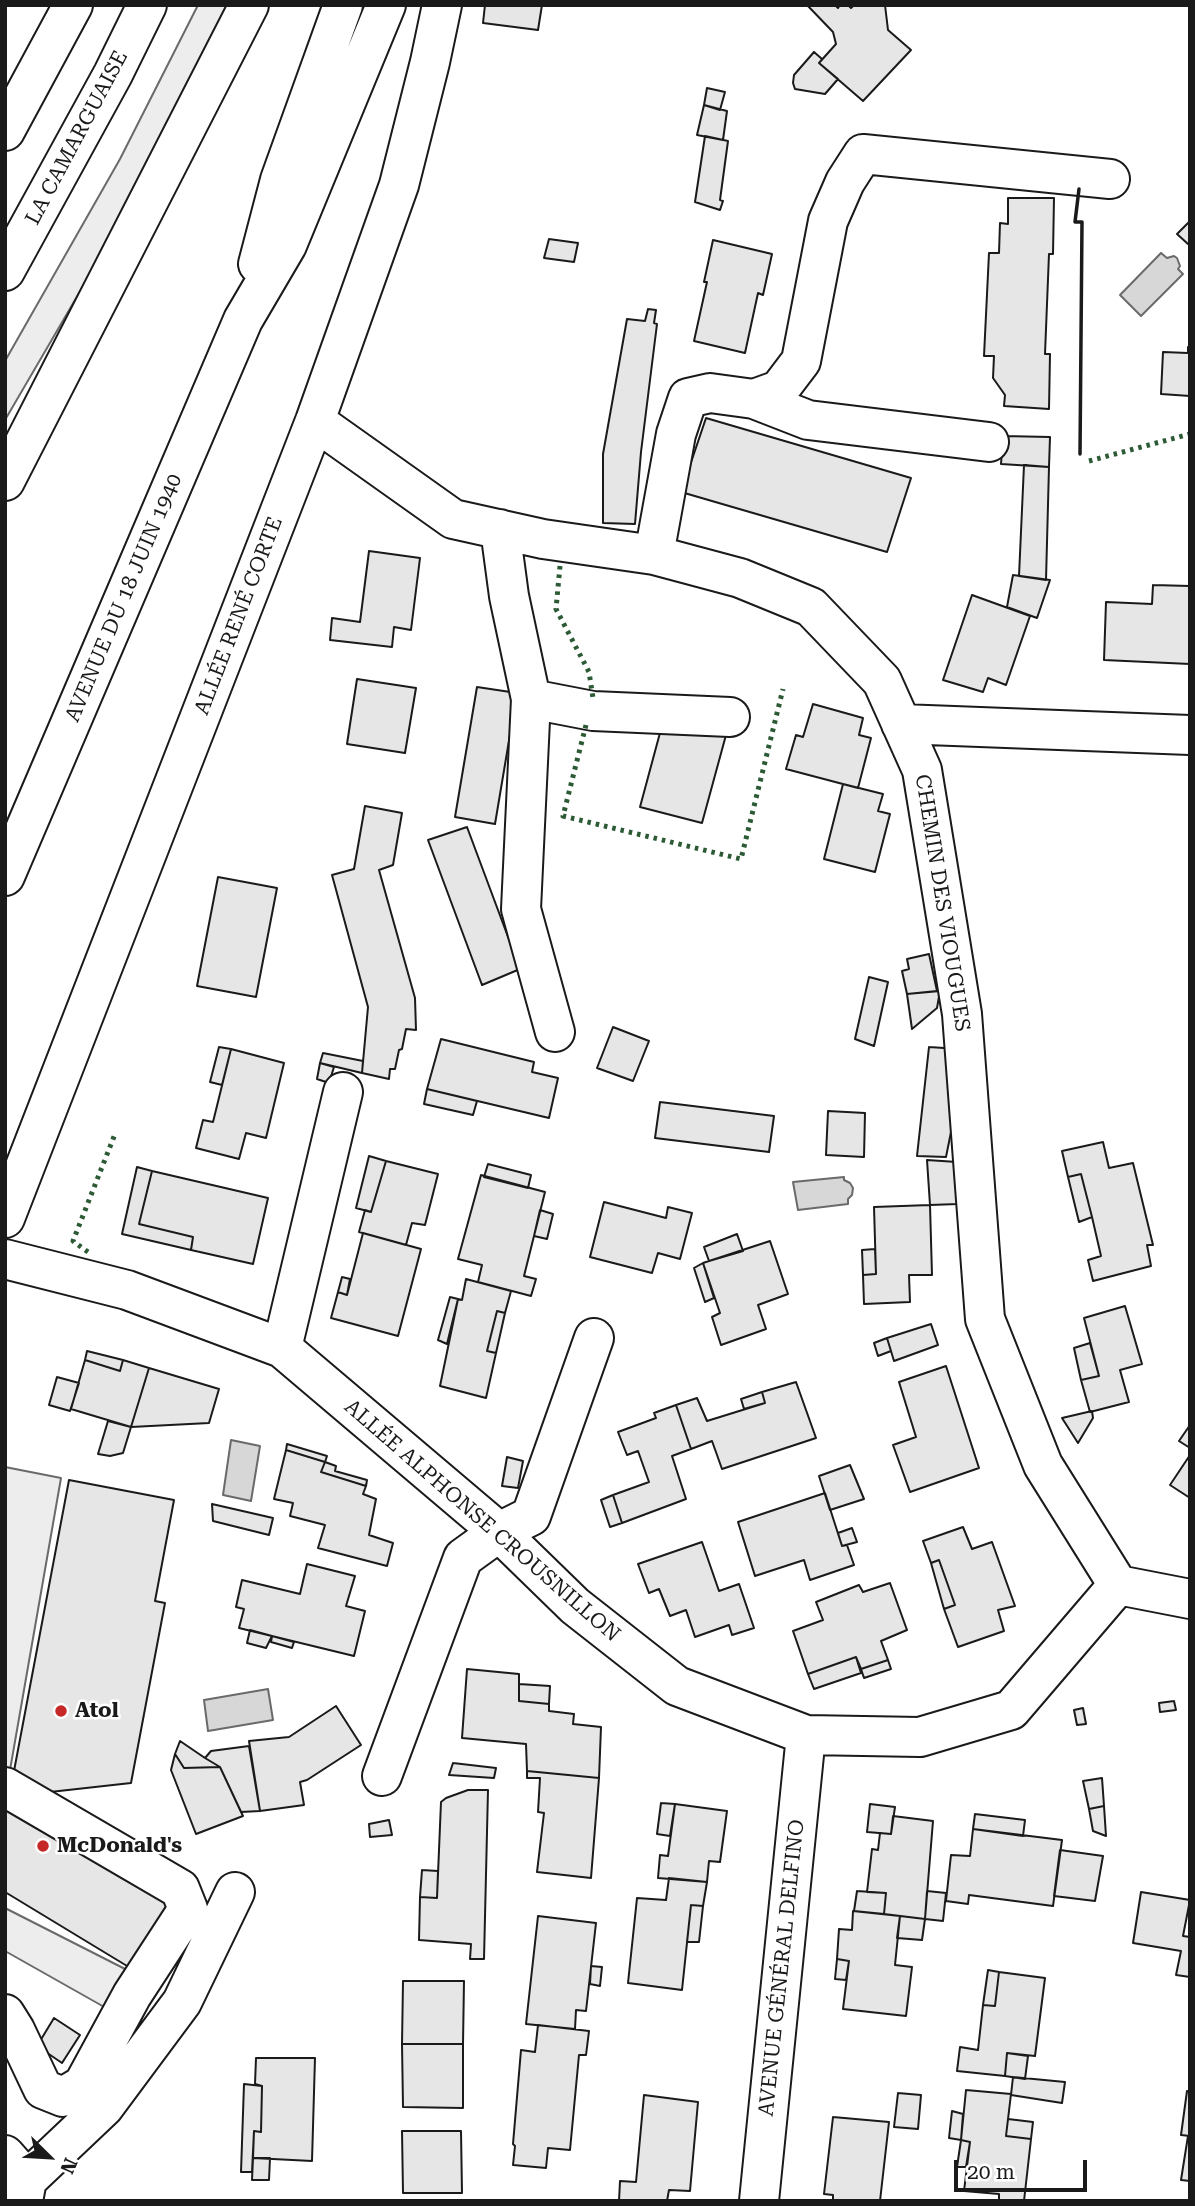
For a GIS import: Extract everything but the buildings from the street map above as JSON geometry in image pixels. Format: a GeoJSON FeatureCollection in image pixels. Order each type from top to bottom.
{"type":"FeatureCollection","features":[{"type":"Feature","properties":{"kind":"main road"},"geometry":{"type":"LineString","coordinates":[[5,131],[73,5]]}},
{"type":"Feature","properties":{"kind":"main road","name":"LA CAMARGUAISE"},"geometry":{"type":"LineString","coordinates":[[5,271],[113,74],[146,5]]}},
{"type":"Feature","properties":{"kind":"main road"},"geometry":{"type":"LineString","coordinates":[[5,481],[249,5]]}},
{"type":"Feature","properties":{"kind":"main road","name":"AVENUE DU 18 JUIN 1940"},"geometry":{"type":"LineString","coordinates":[[243,320],[280,180],[343,5]]}},
{"type":"Feature","properties":{"kind":"main road","name":"AVENUE DU 18 JUIN 1940"},"geometry":{"type":"LineString","coordinates":[[5,876],[243,320],[288,245],[386,5]]}},
{"type":"Feature","properties":{"kind":"main road","name":"ALLÉE RENÉ CORTE"},"geometry":{"type":"LineString","coordinates":[[5,1218],[315,421],[399,185],[442,5]]}},
{"type":"Feature","properties":{"kind":"main road"},"geometry":{"type":"LineString","coordinates":[[754,399],[779,390],[800,361],[828,221],[845,182],[863,154],[1110,179]]}},
{"type":"Feature","properties":{"kind":"main road"},"geometry":{"type":"LineString","coordinates":[[654,555],[677,434],[688,398],[710,393],[754,399],[808,421],[989,442]]}},
{"type":"Feature","properties":{"kind":"main road","name":"CHEMIN DES VIOUGUES"},"geometry":{"type":"LineString","coordinates":[[315,421],[453,519],[543,539],[654,555],[740,578],[811,607],[882,681],[922,770],[962,1014],[985,1319],[1043,1465],[1118,1585]]}},
{"type":"Feature","properties":{"kind":"main road"},"geometry":{"type":"LineString","coordinates":[[500,529],[509,596],[531,699],[521,909],[555,1032]]}},
{"type":"Feature","properties":{"kind":"main road"},"geometry":{"type":"LineString","coordinates":[[531,699],[593,711],[730,717]]}},
{"type":"Feature","properties":{"kind":"main road"},"geometry":{"type":"LineString","coordinates":[[901,723],[1190,735]]}},
{"type":"Feature","properties":{"kind":"main road"},"geometry":{"type":"LineString","coordinates":[[282,1348],[343,1092]]}},
{"type":"Feature","properties":{"kind":"main road","name":"ALLÉE ALPHONSE CROUSNILLON"},"geometry":{"type":"LineString","coordinates":[[5,1259],[127,1290],[282,1348],[499,1532],[575,1606],[677,1686],[806,1735],[920,1737],[1010,1710],[1118,1585]]}},
{"type":"Feature","properties":{"kind":"main road"},"geometry":{"type":"LineString","coordinates":[[382,1776],[463,1558],[499,1532],[531,1516],[594,1338]]}},
{"type":"Feature","properties":{"kind":"main road"},"geometry":{"type":"LineString","coordinates":[[1118,1585],[1190,1599]]}},
{"type":"Feature","properties":{"kind":"main road","name":"AVENUE GÉNÉRAL DELFINO"},"geometry":{"type":"LineString","coordinates":[[759,2201],[806,1735]]}},
{"type":"Feature","properties":{"kind":"main road"},"geometry":{"type":"LineString","coordinates":[[5,1787],[180,1889],[188,1909],[132,1995],[83,2085],[63,2097],[43,2089],[15,2029],[5,2014]]}},
{"type":"Feature","properties":{"kind":"main road"},"geometry":{"type":"LineString","coordinates":[[18,2179],[104,2107],[182,2002],[235,1892]]}},
{"type":"Feature","properties":{"kind":"shaded area"},"geometry":{"type":"Polygon","coordinates":[[[198,5],[235,5],[138,192],[5,420],[5,361],[120,159],[198,5]]]}},
{"type":"Feature","properties":{"kind":"shaded area"},"geometry":{"type":"Polygon","coordinates":[[[1161,253],[1167,258],[1177,258],[1180,266],[1178,269],[1183,274],[1141,316],[1120,295],[1161,253]]]}},
{"type":"Feature","properties":{"kind":"shaded area"},"geometry":{"type":"Polygon","coordinates":[[[844,1177],[853,1188],[848,1204],[798,1210],[793,1182],[844,1177]]]}},
{"type":"Feature","properties":{"kind":"shaded area"},"geometry":{"type":"Polygon","coordinates":[[[231,1440],[260,1446],[251,1501],[223,1495],[231,1440]]]}},
{"type":"Feature","properties":{"kind":"shaded area"},"geometry":{"type":"Polygon","coordinates":[[[5,1467],[61,1478],[10,1770],[5,1767],[5,1467]]]}},
{"type":"Feature","properties":{"kind":"shaded area"},"geometry":{"type":"Polygon","coordinates":[[[268,1689],[273,1720],[208,1731],[204,1700],[268,1689]]]}},
{"type":"Feature","properties":{"kind":"shaded area"},"geometry":{"type":"Polygon","coordinates":[[[5,1908],[131,1972],[106,2008],[5,1951],[5,1908]]]}},
{"type":"Feature","properties":{"kind":"hedge"},"geometry":{"type":"LineString","coordinates":[[1089,461],[1190,434]]}},
{"type":"Feature","properties":{"kind":"hedge"},"geometry":{"type":"LineString","coordinates":[[560,566],[556,609],[589,672],[593,698]]}},
{"type":"Feature","properties":{"kind":"hedge"},"geometry":{"type":"LineString","coordinates":[[586,725],[563,816],[741,859],[783,689]]}},
{"type":"Feature","properties":{"kind":"hedge"},"geometry":{"type":"LineString","coordinates":[[88,1252],[73,1241],[115,1134]]}},
{"type":"Feature","properties":{"kind":"wall"},"geometry":{"type":"LineString","coordinates":[[1079,189],[1075,222],[1082,222],[1080,454]]}},
{"type":"Feature","properties":{"kind":"place","name":"Atol"},"geometry":{"type":"Point","coordinates":[61,1711]}},
{"type":"Feature","properties":{"kind":"place","name":"McDonald's"},"geometry":{"type":"Point","coordinates":[43,1846]}}]}
